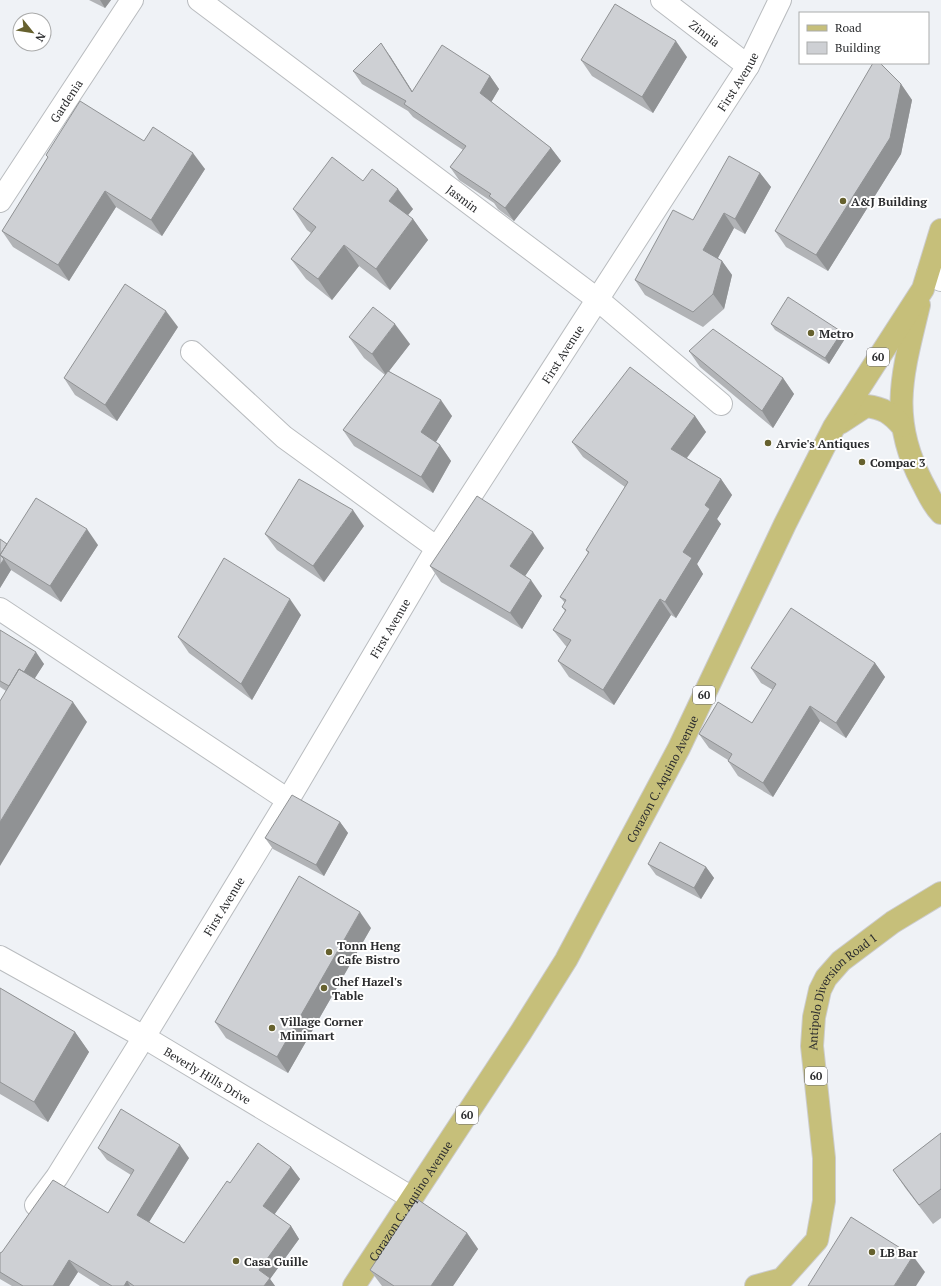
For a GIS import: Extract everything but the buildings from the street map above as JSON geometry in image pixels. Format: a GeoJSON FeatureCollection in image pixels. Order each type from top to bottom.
{"type":"FeatureCollection","features":[{"type":"Feature","properties":{"kind":"main road","name":"Corazon C. Aquino Avenue"},"geometry":{"type":"LineString","coordinates":[[354,1286],[521,1032],[566,960],[679,748],[785,524],[834,427],[930,281],[941,230]]}},
{"type":"Feature","properties":{"kind":"main road","name":"60"},"geometry":{"type":"LineString","coordinates":[[930,281],[904,367],[901,398],[902,426],[916,470],[935,506],[941,513]]}},
{"type":"Feature","properties":{"kind":"main road"},"geometry":{"type":"LineString","coordinates":[[834,427],[866,406],[880,408],[893,415],[902,426]]}},
{"type":"Feature","properties":{"kind":"main road","name":"Antipolo Diversion Road 1"},"geometry":{"type":"LineString","coordinates":[[756,1286],[782,1279],[817,1240],[824,1201],[824,1158],[812,1046],[814,1017],[820,990],[826,978],[841,961],[893,922],[941,893]]}},
{"type":"Feature","properties":{"kind":"street","name":"Gardenia"},"geometry":{"type":"LineString","coordinates":[[0,201],[132,0]]}},
{"type":"Feature","properties":{"kind":"street","name":"Jasmin"},"geometry":{"type":"LineString","coordinates":[[199,0],[597,299],[721,404]]}},
{"type":"Feature","properties":{"kind":"street","name":"Zinnia"},"geometry":{"type":"LineString","coordinates":[[662,0],[748,66]]}},
{"type":"Feature","properties":{"kind":"street","name":"First Avenue"},"geometry":{"type":"LineString","coordinates":[[26,1220],[57,1176],[144,1037],[288,800],[436,548],[748,66],[780,0]]}},
{"type":"Feature","properties":{"kind":"street"},"geometry":{"type":"LineString","coordinates":[[192,352],[284,437],[436,548]]}},
{"type":"Feature","properties":{"kind":"street"},"geometry":{"type":"LineString","coordinates":[[0,609],[288,800]]}},
{"type":"Feature","properties":{"kind":"street","name":"Beverly Hills Drive"},"geometry":{"type":"LineString","coordinates":[[0,957],[144,1037],[412,1198]]}},
{"type":"Feature","properties":{"kind":"place","name":"A&J Building"},"geometry":{"type":"Point","coordinates":[843,201]}},
{"type":"Feature","properties":{"kind":"place","name":"Metro"},"geometry":{"type":"Point","coordinates":[811,333]}},
{"type":"Feature","properties":{"kind":"place","name":"Arvie's Antiques"},"geometry":{"type":"Point","coordinates":[768,443]}},
{"type":"Feature","properties":{"kind":"place","name":"Compac 3"},"geometry":{"type":"Point","coordinates":[862,462]}},
{"type":"Feature","properties":{"kind":"place","name":"Tonn Heng Cafe Bistro"},"geometry":{"type":"Point","coordinates":[329,952]}},
{"type":"Feature","properties":{"kind":"place","name":"Chef Hazel's Table"},"geometry":{"type":"Point","coordinates":[324,988]}},
{"type":"Feature","properties":{"kind":"place","name":"Village Corner Minimart"},"geometry":{"type":"Point","coordinates":[272,1028]}},
{"type":"Feature","properties":{"kind":"place","name":"LB Bar"},"geometry":{"type":"Point","coordinates":[872,1252]}},
{"type":"Feature","properties":{"kind":"place","name":"Casa Guille"},"geometry":{"type":"Point","coordinates":[236,1261]}}]}
